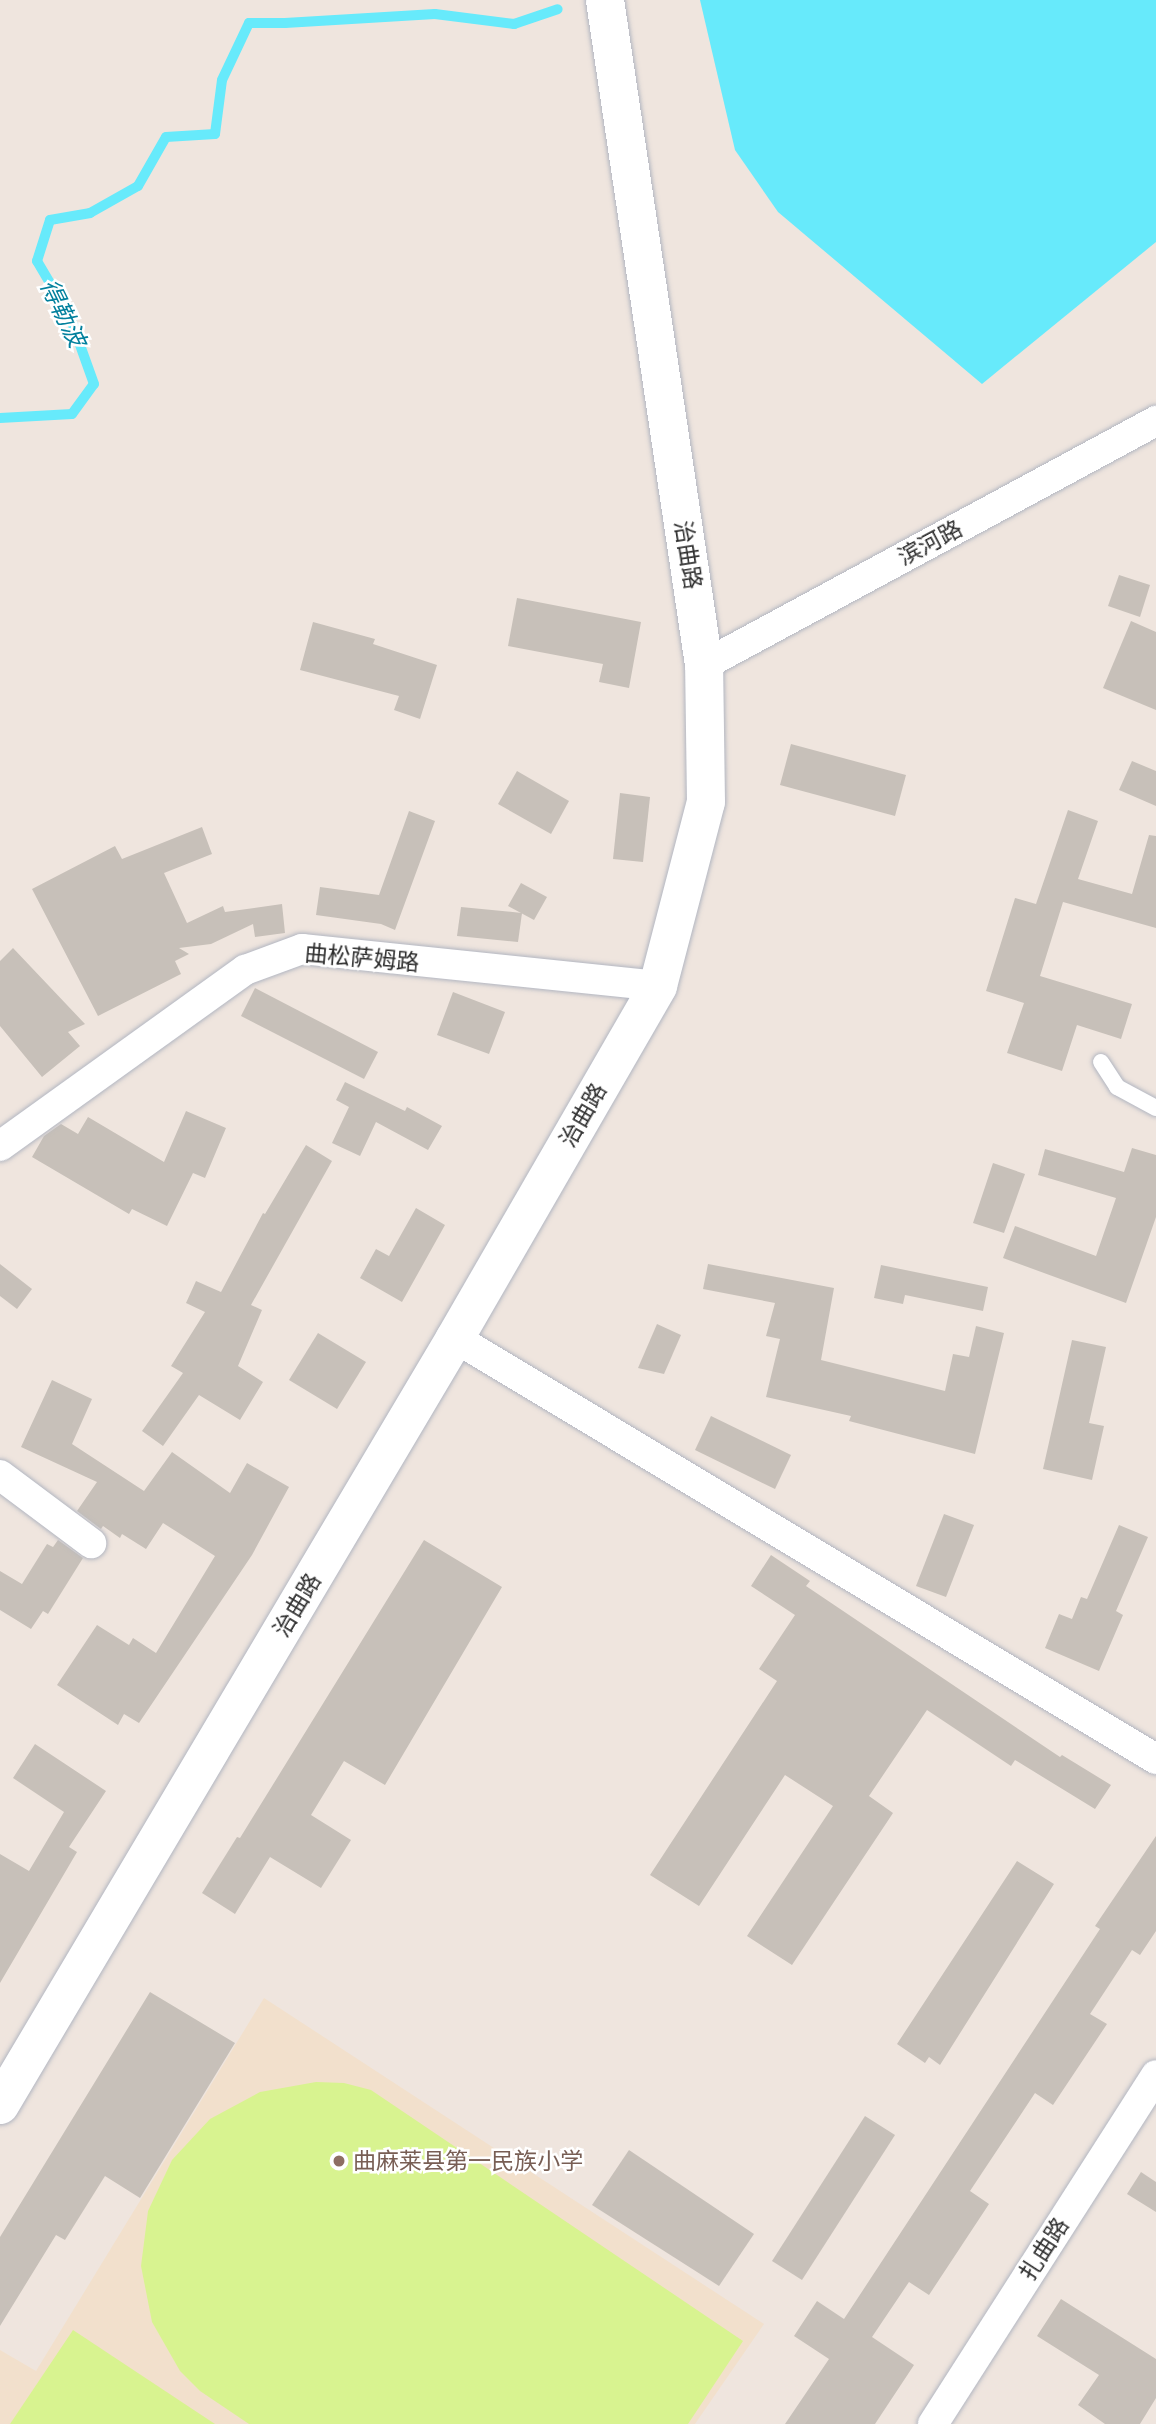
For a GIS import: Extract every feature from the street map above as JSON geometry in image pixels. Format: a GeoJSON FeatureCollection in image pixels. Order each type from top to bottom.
{"type":"FeatureCollection","features":[{"type":"Feature","properties":{"kind":"main road","name":"治曲路"},"geometry":{"type":"LineString","coordinates":[[0,2105],[456,1338],[658,986],[706,802],[704,665],[605,0]]}},
{"type":"Feature","properties":{"kind":"street","name":"滨河路"},"geometry":{"type":"LineString","coordinates":[[704,665],[1156,421]]}},
{"type":"Feature","properties":{"kind":"street","name":"曲松萨姆路"},"geometry":{"type":"LineString","coordinates":[[0,1146],[245,970],[302,949],[658,986]]}},
{"type":"Feature","properties":{"kind":"street"},"geometry":{"type":"LineString","coordinates":[[456,1338],[1156,1759]]}},
{"type":"Feature","properties":{"kind":"street"},"geometry":{"type":"LineString","coordinates":[[0,1475],[91,1543]]}},
{"type":"Feature","properties":{"kind":"street","name":"扎曲路"},"geometry":{"type":"LineString","coordinates":[[933,2424],[1156,2075]]}},
{"type":"Feature","properties":{"kind":"lane"},"geometry":{"type":"LineString","coordinates":[[1101,1062],[1116,1087],[1156,1108]]}},
{"type":"Feature","properties":{"kind":"shaded area","name":"曲麻莱县第一民族小学"},"geometry":{"type":"Polygon","coordinates":[[[264,1998],[764,2324],[695,2424],[0,2424],[0,2350],[36,2371],[264,1998]]]}},
{"type":"Feature","properties":{"kind":"green space","name":"曲麻莱县第一民族小学"},"geometry":{"type":"Polygon","coordinates":[[[316,2082],[344,2083],[371,2090],[743,2341],[688,2424],[249,2424],[200,2391],[180,2371],[152,2322],[141,2266],[148,2211],[172,2160],[210,2119],[260,2092],[316,2082]]]}},
{"type":"Feature","properties":{"kind":"green space"},"geometry":{"type":"Polygon","coordinates":[[[73,2330],[215,2424],[10,2424],[73,2330]]]}},
{"type":"Feature","properties":{"kind":"water"},"geometry":{"type":"Polygon","coordinates":[[[700,0],[1156,0],[1156,242],[982,384],[778,212],[735,150],[700,0]]]}},
{"type":"Feature","properties":{"kind":"building"},"geometry":{"type":"Polygon","coordinates":[[[1119,575],[1150,585],[1140,617],[1108,606],[1119,575]]]}},
{"type":"Feature","properties":{"kind":"building"},"geometry":{"type":"Polygon","coordinates":[[[517,598],[641,622],[629,688],[599,682],[603,664],[508,646],[517,598]]]}},
{"type":"Feature","properties":{"kind":"building"},"geometry":{"type":"Polygon","coordinates":[[[1131,621],[1156,632],[1156,710],[1103,688],[1131,621]]]}},
{"type":"Feature","properties":{"kind":"building"},"geometry":{"type":"Polygon","coordinates":[[[313,622],[375,639],[373,644],[437,665],[420,719],[394,710],[399,696],[300,670],[313,622]]]}},
{"type":"Feature","properties":{"kind":"building"},"geometry":{"type":"Polygon","coordinates":[[[791,744],[906,775],[895,816],[780,785],[791,744]]]}},
{"type":"Feature","properties":{"kind":"building"},"geometry":{"type":"Polygon","coordinates":[[[1132,761],[1156,771],[1156,806],[1119,790],[1132,761]]]}},
{"type":"Feature","properties":{"kind":"building"},"geometry":{"type":"Polygon","coordinates":[[[517,771],[569,801],[551,834],[498,804],[517,771]]]}},
{"type":"Feature","properties":{"kind":"building"},"geometry":{"type":"Polygon","coordinates":[[[620,793],[650,797],[643,862],[613,859],[620,793]]]}},
{"type":"Feature","properties":{"kind":"building"},"geometry":{"type":"Polygon","coordinates":[[[1068,810],[1098,821],[1078,879],[1132,894],[1149,835],[1156,836],[1156,928],[1063,902],[1040,976],[1132,1004],[1121,1039],[1077,1025],[1062,1071],[1007,1053],[1024,1003],[986,991],[1015,898],[1036,904],[1068,810]]]}},
{"type":"Feature","properties":{"kind":"building"},"geometry":{"type":"Polygon","coordinates":[[[409,811],[435,821],[395,930],[381,924],[316,915],[320,887],[379,895],[409,811]]]}},
{"type":"Feature","properties":{"kind":"building"},"geometry":{"type":"Polygon","coordinates":[[[202,827],[212,854],[164,873],[187,923],[223,906],[225,912],[282,904],[285,933],[255,937],[253,924],[211,944],[179,948],[189,954],[175,961],[181,974],[98,1016],[32,889],[115,846],[122,859],[202,827]]]}},
{"type":"Feature","properties":{"kind":"building"},"geometry":{"type":"Polygon","coordinates":[[[521,883],[547,897],[534,920],[508,906],[521,883]]]}},
{"type":"Feature","properties":{"kind":"building"},"geometry":{"type":"Polygon","coordinates":[[[461,907],[522,913],[518,942],[457,936],[461,907]]]}},
{"type":"Feature","properties":{"kind":"building"},"geometry":{"type":"Polygon","coordinates":[[[13,948],[85,1024],[68,1032],[80,1046],[42,1077],[0,1026],[0,961],[13,948]]]}},
{"type":"Feature","properties":{"kind":"building"},"geometry":{"type":"Polygon","coordinates":[[[255,988],[378,1052],[364,1079],[241,1016],[255,988]]]}},
{"type":"Feature","properties":{"kind":"building"},"geometry":{"type":"Polygon","coordinates":[[[453,992],[505,1012],[489,1054],[437,1035],[453,992]]]}},
{"type":"Feature","properties":{"kind":"building"},"geometry":{"type":"Polygon","coordinates":[[[345,1082],[405,1111],[407,1107],[442,1126],[428,1150],[376,1122],[360,1156],[332,1143],[349,1107],[336,1100],[345,1082]]]}},
{"type":"Feature","properties":{"kind":"building"},"geometry":{"type":"Polygon","coordinates":[[[186,1111],[226,1128],[205,1178],[193,1173],[167,1226],[132,1209],[129,1214],[32,1157],[44,1136],[61,1124],[78,1134],[88,1117],[164,1162],[186,1111]]]}},
{"type":"Feature","properties":{"kind":"building"},"geometry":{"type":"Polygon","coordinates":[[[306,1145],[332,1161],[251,1305],[262,1310],[238,1366],[263,1382],[240,1420],[199,1395],[163,1446],[142,1431],[183,1373],[171,1366],[205,1312],[186,1303],[196,1281],[221,1292],[263,1213],[265,1214],[306,1145]]]}},
{"type":"Feature","properties":{"kind":"building"},"geometry":{"type":"Polygon","coordinates":[[[1132,1148],[1156,1155],[1156,1217],[1126,1303],[1003,1258],[1015,1226],[1096,1256],[1116,1198],[1038,1175],[1045,1149],[1124,1172],[1132,1148]]]}},
{"type":"Feature","properties":{"kind":"building"},"geometry":{"type":"Polygon","coordinates":[[[993,1163],[1025,1174],[1004,1233],[973,1223],[993,1163]]]}},
{"type":"Feature","properties":{"kind":"building"},"geometry":{"type":"Polygon","coordinates":[[[416,1208],[445,1225],[402,1302],[360,1278],[376,1249],[389,1256],[416,1208]]]}},
{"type":"Feature","properties":{"kind":"building"},"geometry":{"type":"Polygon","coordinates":[[[0,1264],[32,1289],[17,1309],[0,1296],[0,1264]]]}},
{"type":"Feature","properties":{"kind":"building"},"geometry":{"type":"Polygon","coordinates":[[[708,1264],[834,1288],[821,1360],[945,1391],[953,1354],[969,1357],[976,1326],[1004,1333],[975,1454],[849,1421],[851,1416],[766,1397],[780,1339],[766,1336],[775,1303],[703,1289],[708,1264]]]}},
{"type":"Feature","properties":{"kind":"building"},"geometry":{"type":"Polygon","coordinates":[[[881,1265],[988,1287],[983,1311],[905,1295],[903,1304],[874,1298],[881,1265]]]}},
{"type":"Feature","properties":{"kind":"building"},"geometry":{"type":"Polygon","coordinates":[[[657,1324],[681,1335],[664,1374],[638,1368],[657,1324]]]}},
{"type":"Feature","properties":{"kind":"building"},"geometry":{"type":"Polygon","coordinates":[[[318,1333],[366,1362],[337,1409],[289,1380],[318,1333]]]}},
{"type":"Feature","properties":{"kind":"building"},"geometry":{"type":"Polygon","coordinates":[[[1072,1340],[1106,1347],[1089,1423],[1104,1426],[1092,1480],[1043,1469],[1072,1340]]]}},
{"type":"Feature","properties":{"kind":"building"},"geometry":{"type":"Polygon","coordinates":[[[52,1380],[92,1399],[72,1444],[144,1491],[172,1452],[230,1493],[247,1463],[289,1487],[252,1555],[139,1723],[124,1714],[118,1725],[57,1685],[97,1625],[129,1645],[133,1638],[156,1653],[215,1556],[163,1523],[146,1549],[122,1534],[120,1538],[103,1526],[101,1529],[77,1511],[97,1482],[21,1447],[52,1380]]]}},
{"type":"Feature","properties":{"kind":"building"},"geometry":{"type":"Polygon","coordinates":[[[711,1416],[791,1455],[775,1489],[695,1450],[711,1416]]]}},
{"type":"Feature","properties":{"kind":"building"},"geometry":{"type":"Polygon","coordinates":[[[944,1514],[974,1525],[946,1597],[916,1586],[944,1514]]]}},
{"type":"Feature","properties":{"kind":"building"},"geometry":{"type":"Polygon","coordinates":[[[1119,1525],[1148,1537],[1116,1611],[1123,1615],[1099,1671],[1045,1648],[1059,1614],[1072,1619],[1081,1597],[1087,1599],[1119,1525]]]}},
{"type":"Feature","properties":{"kind":"building"},"geometry":{"type":"Polygon","coordinates":[[[58,1540],[83,1558],[48,1614],[43,1611],[31,1629],[0,1610],[0,1571],[22,1584],[47,1544],[53,1547],[58,1540]]]}},
{"type":"Feature","properties":{"kind":"building"},"geometry":{"type":"Polygon","coordinates":[[[424,1540],[502,1587],[385,1785],[344,1761],[311,1815],[351,1840],[321,1888],[270,1857],[235,1914],[202,1893],[237,1837],[240,1838],[424,1540]]]}},
{"type":"Feature","properties":{"kind":"building"},"geometry":{"type":"Polygon","coordinates":[[[771,1555],[810,1581],[806,1586],[1060,1757],[1062,1755],[1111,1785],[1095,1809],[1015,1760],[1011,1766],[927,1710],[869,1796],[893,1813],[792,1965],[747,1936],[833,1806],[785,1775],[699,1906],[650,1875],[777,1681],[759,1669],[795,1615],[751,1586],[771,1555]]]}},
{"type":"Feature","properties":{"kind":"building"},"geometry":{"type":"Polygon","coordinates":[[[35,1744],[106,1791],[69,1847],[77,1852],[0,1983],[0,1854],[29,1871],[64,1812],[13,1778],[35,1744]]]}},
{"type":"Feature","properties":{"kind":"building"},"geometry":{"type":"Polygon","coordinates":[[[1156,1836],[1156,1931],[1140,1955],[1132,1950],[1090,2014],[1107,2024],[1053,2105],[1035,2093],[970,2191],[989,2204],[929,2295],[909,2282],[872,2337],[914,2365],[875,2424],[785,2424],[829,2359],[794,2336],[817,2301],[844,2319],[1100,1929],[1095,1926],[1156,1836]]]}},
{"type":"Feature","properties":{"kind":"building"},"geometry":{"type":"Polygon","coordinates":[[[1017,1861],[1054,1884],[940,2065],[929,2057],[925,2063],[897,2044],[1017,1861]]]}},
{"type":"Feature","properties":{"kind":"building"},"geometry":{"type":"Polygon","coordinates":[[[150,1992],[235,2043],[140,2198],[105,2176],[65,2240],[56,2235],[0,2326],[0,2237],[150,1992]]]}},
{"type":"Feature","properties":{"kind":"building"},"geometry":{"type":"Polygon","coordinates":[[[865,2116],[895,2135],[802,2280],[772,2261],[865,2116]]]}},
{"type":"Feature","properties":{"kind":"building"},"geometry":{"type":"Polygon","coordinates":[[[629,2150],[754,2234],[719,2286],[592,2205],[629,2150]]]}},
{"type":"Feature","properties":{"kind":"building"},"geometry":{"type":"Polygon","coordinates":[[[1141,2172],[1156,2182],[1156,2212],[1127,2194],[1141,2172]]]}},
{"type":"Feature","properties":{"kind":"building"},"geometry":{"type":"Polygon","coordinates":[[[1061,2299],[1156,2359],[1156,2398],[1140,2424],[1105,2424],[1078,2405],[1099,2375],[1037,2336],[1061,2299]]]}},
{"type":"Feature","properties":{"kind":"waterway","name":"得勒波"},"geometry":{"type":"LineString","coordinates":[[0,418],[72,414],[94,384],[70,317],[37,261],[50,220],[90,213],[138,186],[166,137],[215,134],[222,80],[249,23],[435,14],[514,24],[558,9]]}},
{"type":"Feature","properties":{"kind":"place","name":"曲麻莱县第一民族小学"},"geometry":{"type":"Point","coordinates":[339,2161]}}]}
